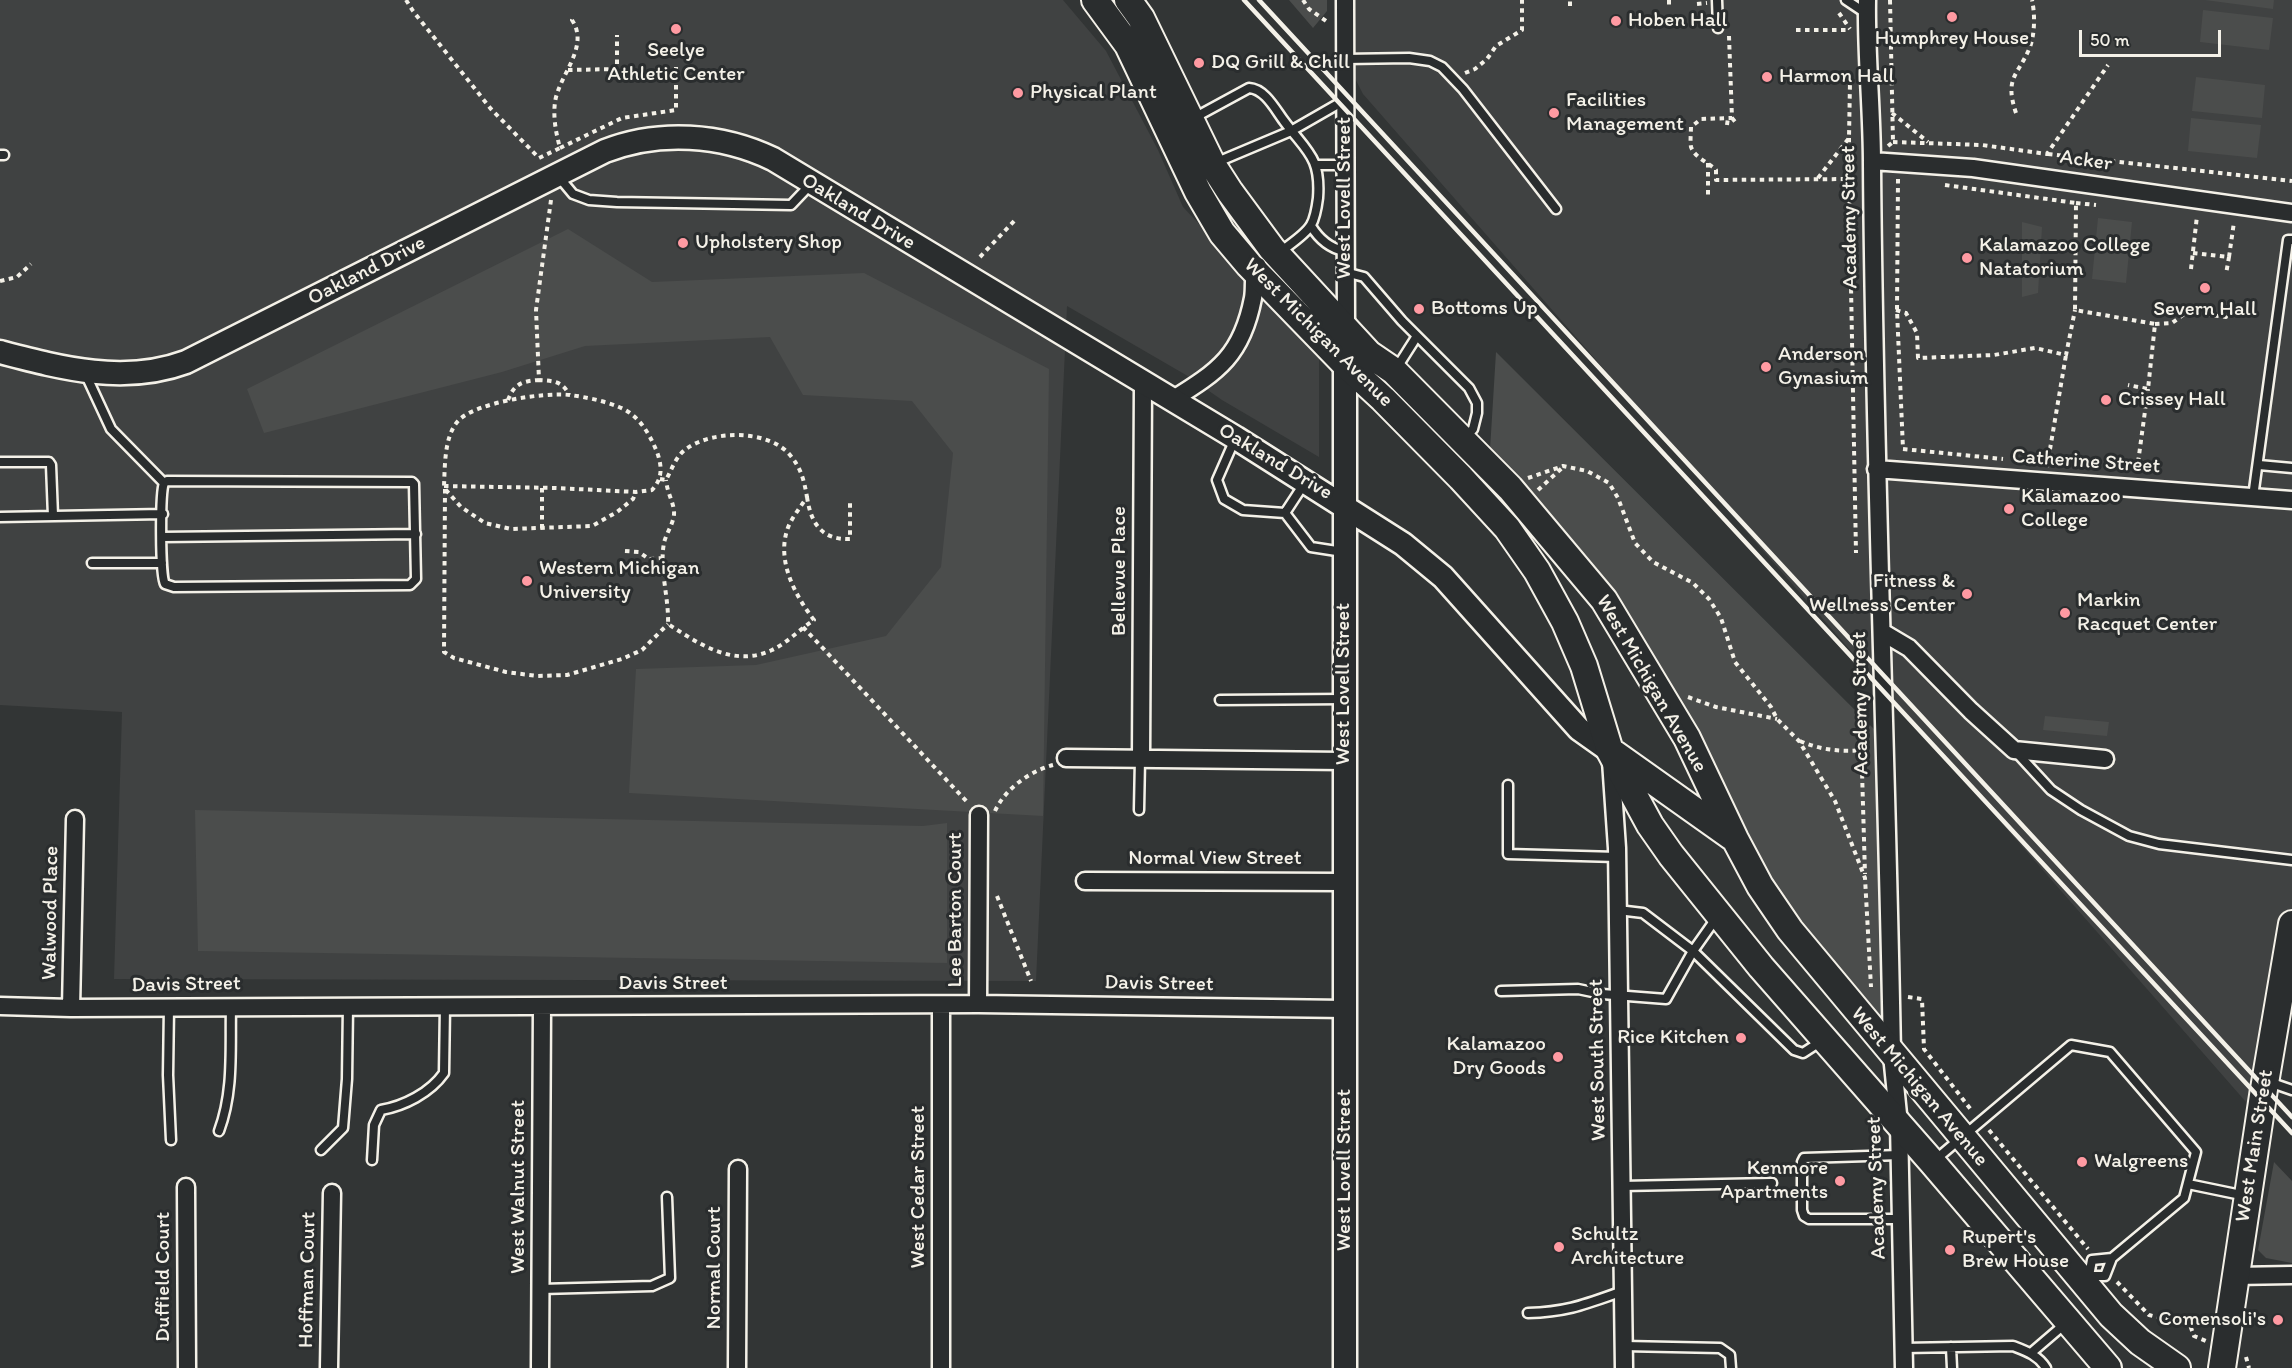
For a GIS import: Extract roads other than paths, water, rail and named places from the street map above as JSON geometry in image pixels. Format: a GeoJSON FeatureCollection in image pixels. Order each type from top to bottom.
{"type":"FeatureCollection","features":[{"type":"Feature","properties":{"kind":"main road","name":"West Michigan Avenue"},"geometry":{"type":"LineString","coordinates":[[1095,0],[1128,45],[1198,192],[1222,233],[1255,271],[1345,364],[1461,478],[1507,528],[1537,571],[1565,622],[1584,666],[1610,751],[1650,825],[1671,855],[1761,967],[2108,1366]]}},
{"type":"Feature","properties":{"kind":"main road","name":"West Michigan Avenue"},"geometry":{"type":"LineString","coordinates":[[1128,0],[1160,57],[1212,164],[1274,252],[1369,354],[1394,371],[1510,488],[1604,600],[1687,738],[1735,839],[1760,885],[1790,930],[1961,1138],[2086,1278],[2111,1315],[2140,1342],[2177,1368]]}},
{"type":"Feature","properties":{"kind":"main road","name":"Oakland Drive"},"geometry":{"type":"LineString","coordinates":[[0,352],[85,372],[148,371],[170,368],[557,175],[626,143],[679,137],[720,140],[752,149],[1236,438],[1345,505],[1403,544],[1443,577],[1579,729],[1610,751]]}},
{"type":"Feature","properties":{"kind":"main road","name":"West Lovell Street"},"geometry":{"type":"LineString","coordinates":[[1345,1368],[1346,328]]}},
{"type":"Feature","properties":{"kind":"main road"},"geometry":{"type":"LineString","coordinates":[[1610,751],[1735,839]]}},
{"type":"Feature","properties":{"kind":"main road","name":"West Main Street"},"geometry":{"type":"LineString","coordinates":[[2222,1368],[2265,1081],[2292,924]]}},
{"type":"Feature","properties":{"kind":"street","name":"West Lovell Street"},"geometry":{"type":"LineString","coordinates":[[1345,0],[1344,272],[1346,328]]}},
{"type":"Feature","properties":{"kind":"street","name":"Academy Street"},"geometry":{"type":"LineString","coordinates":[[1867,7],[1872,170],[1876,469],[1892,1055],[1900,1155],[1904,1368]]}},
{"type":"Feature","properties":{"kind":"street","name":"Acker"},"geometry":{"type":"LineString","coordinates":[[1872,170],[1972,168],[2292,213]]}},
{"type":"Feature","properties":{"kind":"street"},"geometry":{"type":"LineString","coordinates":[[1172,400],[1207,379],[1224,364],[1240,341],[1253,297],[1255,271],[1274,252]]}},
{"type":"Feature","properties":{"kind":"street","name":"Bellevue Place"},"geometry":{"type":"LineString","coordinates":[[1140,759],[1143,384]]}},
{"type":"Feature","properties":{"kind":"street","name":"Catherine Street"},"geometry":{"type":"LineString","coordinates":[[1876,469],[2292,500]]}},
{"type":"Feature","properties":{"kind":"street"},"geometry":{"type":"LineString","coordinates":[[1882,632],[1909,648],[1971,711],[2014,750],[2104,759]]}},
{"type":"Feature","properties":{"kind":"street","name":"West South Street"},"geometry":{"type":"LineString","coordinates":[[1610,751],[1617,857],[1624,1368]]}},
{"type":"Feature","properties":{"kind":"street"},"geometry":{"type":"LineString","coordinates":[[1066,758],[1344,760]]}},
{"type":"Feature","properties":{"kind":"street","name":"Lee Barton Court"},"geometry":{"type":"LineString","coordinates":[[978,1004],[985,818]]}},
{"type":"Feature","properties":{"kind":"street","name":"Walwood Place"},"geometry":{"type":"LineString","coordinates":[[71,1008],[75,819]]}},
{"type":"Feature","properties":{"kind":"street","name":"Normal View Street"},"geometry":{"type":"LineString","coordinates":[[1085,881],[1344,882]]}},
{"type":"Feature","properties":{"kind":"street","name":"Davis Street"},"geometry":{"type":"LineString","coordinates":[[0,1006],[71,1008],[941,1006],[978,1004],[1345,1009]]}},
{"type":"Feature","properties":{"kind":"street","name":"West Walnut Street"},"geometry":{"type":"LineString","coordinates":[[540,1368],[542,1006]]}},
{"type":"Feature","properties":{"kind":"street","name":"West Cedar Street"},"geometry":{"type":"LineString","coordinates":[[941,1006],[941,1368]]}},
{"type":"Feature","properties":{"kind":"street","name":"Normal Court"},"geometry":{"type":"LineString","coordinates":[[736,1368],[738,1169]]}},
{"type":"Feature","properties":{"kind":"street","name":"Duffield Court"},"geometry":{"type":"LineString","coordinates":[[186,1187],[187,1368]]}},
{"type":"Feature","properties":{"kind":"street","name":"Hoffman Court"},"geometry":{"type":"LineString","coordinates":[[328,1368],[332,1193]]}},
{"type":"Feature","properties":{"kind":"street"},"geometry":{"type":"LineString","coordinates":[[2235,1276],[2292,1275]]}},
{"type":"Feature","properties":{"kind":"lane"},"geometry":{"type":"LineString","coordinates":[[1717,0],[1718,28]]}},
{"type":"Feature","properties":{"kind":"lane"},"geometry":{"type":"LineString","coordinates":[[1848,1],[1867,7]]}},
{"type":"Feature","properties":{"kind":"lane"},"geometry":{"type":"LineString","coordinates":[[1345,59],[1409,58],[1430,61],[1442,67],[1463,89],[1556,209]]}},
{"type":"Feature","properties":{"kind":"lane"},"geometry":{"type":"LineString","coordinates":[[1190,120],[1249,88],[1256,89],[1268,99],[1310,154],[1316,165],[1319,180],[1317,204],[1311,226],[1274,252]]}},
{"type":"Feature","properties":{"kind":"lane"},"geometry":{"type":"LineString","coordinates":[[1212,164],[1291,130],[1345,100]]}},
{"type":"Feature","properties":{"kind":"lane"},"geometry":{"type":"LineString","coordinates":[[1316,165],[1345,165]]}},
{"type":"Feature","properties":{"kind":"lane"},"geometry":{"type":"LineString","coordinates":[[557,175],[573,194],[589,200],[617,202],[790,205],[811,184]]}},
{"type":"Feature","properties":{"kind":"lane"},"geometry":{"type":"LineString","coordinates":[[1311,226],[1323,242],[1344,251]]}},
{"type":"Feature","properties":{"kind":"lane"},"geometry":{"type":"LineString","coordinates":[[2253,497],[2288,240],[2292,240]]}},
{"type":"Feature","properties":{"kind":"lane"},"geometry":{"type":"LineString","coordinates":[[1344,272],[1364,277],[1402,321],[1469,388],[1477,403],[1476,422],[1463,440]]}},
{"type":"Feature","properties":{"kind":"lane"},"geometry":{"type":"LineString","coordinates":[[1394,371],[1417,336]]}},
{"type":"Feature","properties":{"kind":"lane"},"geometry":{"type":"LineString","coordinates":[[85,372],[111,429],[164,483],[162,563],[165,584],[174,587],[410,585],[417,575],[414,484],[412,482],[167,481],[164,483]]}},
{"type":"Feature","properties":{"kind":"lane"},"geometry":{"type":"LineString","coordinates":[[1236,438],[1217,480],[1224,499],[1243,510],[1285,513],[1311,547],[1345,553]]}},
{"type":"Feature","properties":{"kind":"lane"},"geometry":{"type":"LineString","coordinates":[[0,462],[49,462],[53,516]]}},
{"type":"Feature","properties":{"kind":"lane"},"geometry":{"type":"LineString","coordinates":[[2259,465],[2292,468]]}},
{"type":"Feature","properties":{"kind":"lane"},"geometry":{"type":"LineString","coordinates":[[1285,513],[1305,481]]}},
{"type":"Feature","properties":{"kind":"lane"},"geometry":{"type":"LineString","coordinates":[[0,517],[163,514]]}},
{"type":"Feature","properties":{"kind":"lane"},"geometry":{"type":"LineString","coordinates":[[162,537],[416,534]]}},
{"type":"Feature","properties":{"kind":"lane"},"geometry":{"type":"LineString","coordinates":[[92,563],[162,563]]}},
{"type":"Feature","properties":{"kind":"lane"},"geometry":{"type":"LineString","coordinates":[[1220,700],[1344,699]]}},
{"type":"Feature","properties":{"kind":"lane"},"geometry":{"type":"LineString","coordinates":[[2014,750],[2051,790],[2081,810],[2129,836],[2158,844],[2292,860]]}},
{"type":"Feature","properties":{"kind":"lane"},"geometry":{"type":"LineString","coordinates":[[1139,810],[1140,759]]}},
{"type":"Feature","properties":{"kind":"lane"},"geometry":{"type":"LineString","coordinates":[[1508,785],[1508,854],[1617,857]]}},
{"type":"Feature","properties":{"kind":"lane"},"geometry":{"type":"LineString","coordinates":[[1618,910],[1643,913],[1693,951],[1794,1050],[1803,1053],[1825,1039]]}},
{"type":"Feature","properties":{"kind":"lane"},"geometry":{"type":"LineString","coordinates":[[1501,991],[1578,989],[1602,994],[1666,999],[1693,951],[1719,915]]}},
{"type":"Feature","properties":{"kind":"lane"},"geometry":{"type":"LineString","coordinates":[[321,1150],[343,1128],[347,1078],[348,1006]]}},
{"type":"Feature","properties":{"kind":"lane"},"geometry":{"type":"LineString","coordinates":[[372,1160],[374,1125],[381,1110],[405,1104],[439,1080],[444,1073],[445,1006]]}},
{"type":"Feature","properties":{"kind":"lane"},"geometry":{"type":"LineString","coordinates":[[169,1007],[168,1075],[171,1140]]}},
{"type":"Feature","properties":{"kind":"lane"},"geometry":{"type":"LineString","coordinates":[[219,1131],[226,1113],[231,1085],[231,1007]]}},
{"type":"Feature","properties":{"kind":"lane"},"geometry":{"type":"LineString","coordinates":[[1932,1162],[2071,1046],[2110,1052],[2196,1152],[2184,1198],[2121,1252],[2112,1258],[2092,1260],[2086,1278],[2105,1276],[2112,1258]]}},
{"type":"Feature","properties":{"kind":"lane"},"geometry":{"type":"LineString","coordinates":[[2265,1081],[2292,1090]]}},
{"type":"Feature","properties":{"kind":"lane"},"geometry":{"type":"LineString","coordinates":[[1900,1155],[1804,1158],[1802,1162],[1802,1210],[1804,1216],[1809,1219],[1901,1219]]}},
{"type":"Feature","properties":{"kind":"lane"},"geometry":{"type":"LineString","coordinates":[[1622,1186],[1772,1183]]}},
{"type":"Feature","properties":{"kind":"lane"},"geometry":{"type":"LineString","coordinates":[[2187,1188],[2247,1196]]}},
{"type":"Feature","properties":{"kind":"lane"},"geometry":{"type":"LineString","coordinates":[[541,1289],[652,1286],[670,1278],[667,1197]]}},
{"type":"Feature","properties":{"kind":"lane"},"geometry":{"type":"LineString","coordinates":[[1528,1313],[1556,1312],[1576,1308],[1623,1291]]}},
{"type":"Feature","properties":{"kind":"lane"},"geometry":{"type":"LineString","coordinates":[[2031,1353],[2068,1321]]}},
{"type":"Feature","properties":{"kind":"lane"},"geometry":{"type":"LineString","coordinates":[[1624,1346],[1720,1348],[1730,1355],[1731,1368]]}},
{"type":"Feature","properties":{"kind":"lane"},"geometry":{"type":"LineString","coordinates":[[1904,1348],[2013,1346],[2031,1353],[2046,1368]]}},
{"type":"Feature","properties":{"kind":"lane"},"geometry":{"type":"LineString","coordinates":[[1951,1347],[1952,1368]]}},
{"type":"Feature","properties":{"kind":"railway"},"geometry":{"type":"LineString","coordinates":[[1244,0],[2292,1133]]}},
{"type":"Feature","properties":{"kind":"railway"},"geometry":{"type":"LineString","coordinates":[[1259,0],[2292,1117]]}},
{"type":"Feature","properties":{"kind":"place","name":"Humphrey House"},"geometry":{"type":"Point","coordinates":[1952,17]}},
{"type":"Feature","properties":{"kind":"place","name":"Hoben Hall"},"geometry":{"type":"Point","coordinates":[1616,21]}},
{"type":"Feature","properties":{"kind":"place","name":"Seelye Athletic Center"},"geometry":{"type":"Point","coordinates":[676,29]}},
{"type":"Feature","properties":{"kind":"place","name":"DQ Grill & Chill"},"geometry":{"type":"Point","coordinates":[1199,63]}},
{"type":"Feature","properties":{"kind":"place","name":"Harmon Hall"},"geometry":{"type":"Point","coordinates":[1767,77]}},
{"type":"Feature","properties":{"kind":"place","name":"Physical Plant"},"geometry":{"type":"Point","coordinates":[1018,93]}},
{"type":"Feature","properties":{"kind":"place","name":"Facilities Management"},"geometry":{"type":"Point","coordinates":[1554,113]}},
{"type":"Feature","properties":{"kind":"place","name":"Upholstery Shop"},"geometry":{"type":"Point","coordinates":[683,243]}},
{"type":"Feature","properties":{"kind":"place","name":"Kalamazoo College Natatorium"},"geometry":{"type":"Point","coordinates":[1967,258]}},
{"type":"Feature","properties":{"kind":"place","name":"Severn Hall"},"geometry":{"type":"Point","coordinates":[2205,288]}},
{"type":"Feature","properties":{"kind":"place","name":"Bottoms Up"},"geometry":{"type":"Point","coordinates":[1419,309]}},
{"type":"Feature","properties":{"kind":"place","name":"Anderson Gynasium"},"geometry":{"type":"Point","coordinates":[1766,367]}},
{"type":"Feature","properties":{"kind":"place","name":"Crissey Hall"},"geometry":{"type":"Point","coordinates":[2106,400]}},
{"type":"Feature","properties":{"kind":"place","name":"Kalamazoo College"},"geometry":{"type":"Point","coordinates":[2009,509]}},
{"type":"Feature","properties":{"kind":"place","name":"Western Michigan University"},"geometry":{"type":"Point","coordinates":[527,581]}},
{"type":"Feature","properties":{"kind":"place","name":"Fitness & Wellness Center"},"geometry":{"type":"Point","coordinates":[1967,594]}},
{"type":"Feature","properties":{"kind":"place","name":"Markin Racquet Center"},"geometry":{"type":"Point","coordinates":[2065,613]}},
{"type":"Feature","properties":{"kind":"place","name":"Rice Kitchen"},"geometry":{"type":"Point","coordinates":[1741,1038]}},
{"type":"Feature","properties":{"kind":"place","name":"Kalamazoo Dry Goods"},"geometry":{"type":"Point","coordinates":[1558,1057]}},
{"type":"Feature","properties":{"kind":"place","name":"Walgreens"},"geometry":{"type":"Point","coordinates":[2082,1162]}},
{"type":"Feature","properties":{"kind":"place","name":"Kenmore Apartments"},"geometry":{"type":"Point","coordinates":[1840,1181]}},
{"type":"Feature","properties":{"kind":"place","name":"Schultz Architecture"},"geometry":{"type":"Point","coordinates":[1559,1247]}},
{"type":"Feature","properties":{"kind":"place","name":"Rupert's Brew House"},"geometry":{"type":"Point","coordinates":[1950,1250]}},
{"type":"Feature","properties":{"kind":"place","name":"Comensoli's"},"geometry":{"type":"Point","coordinates":[2278,1320]}}]}
